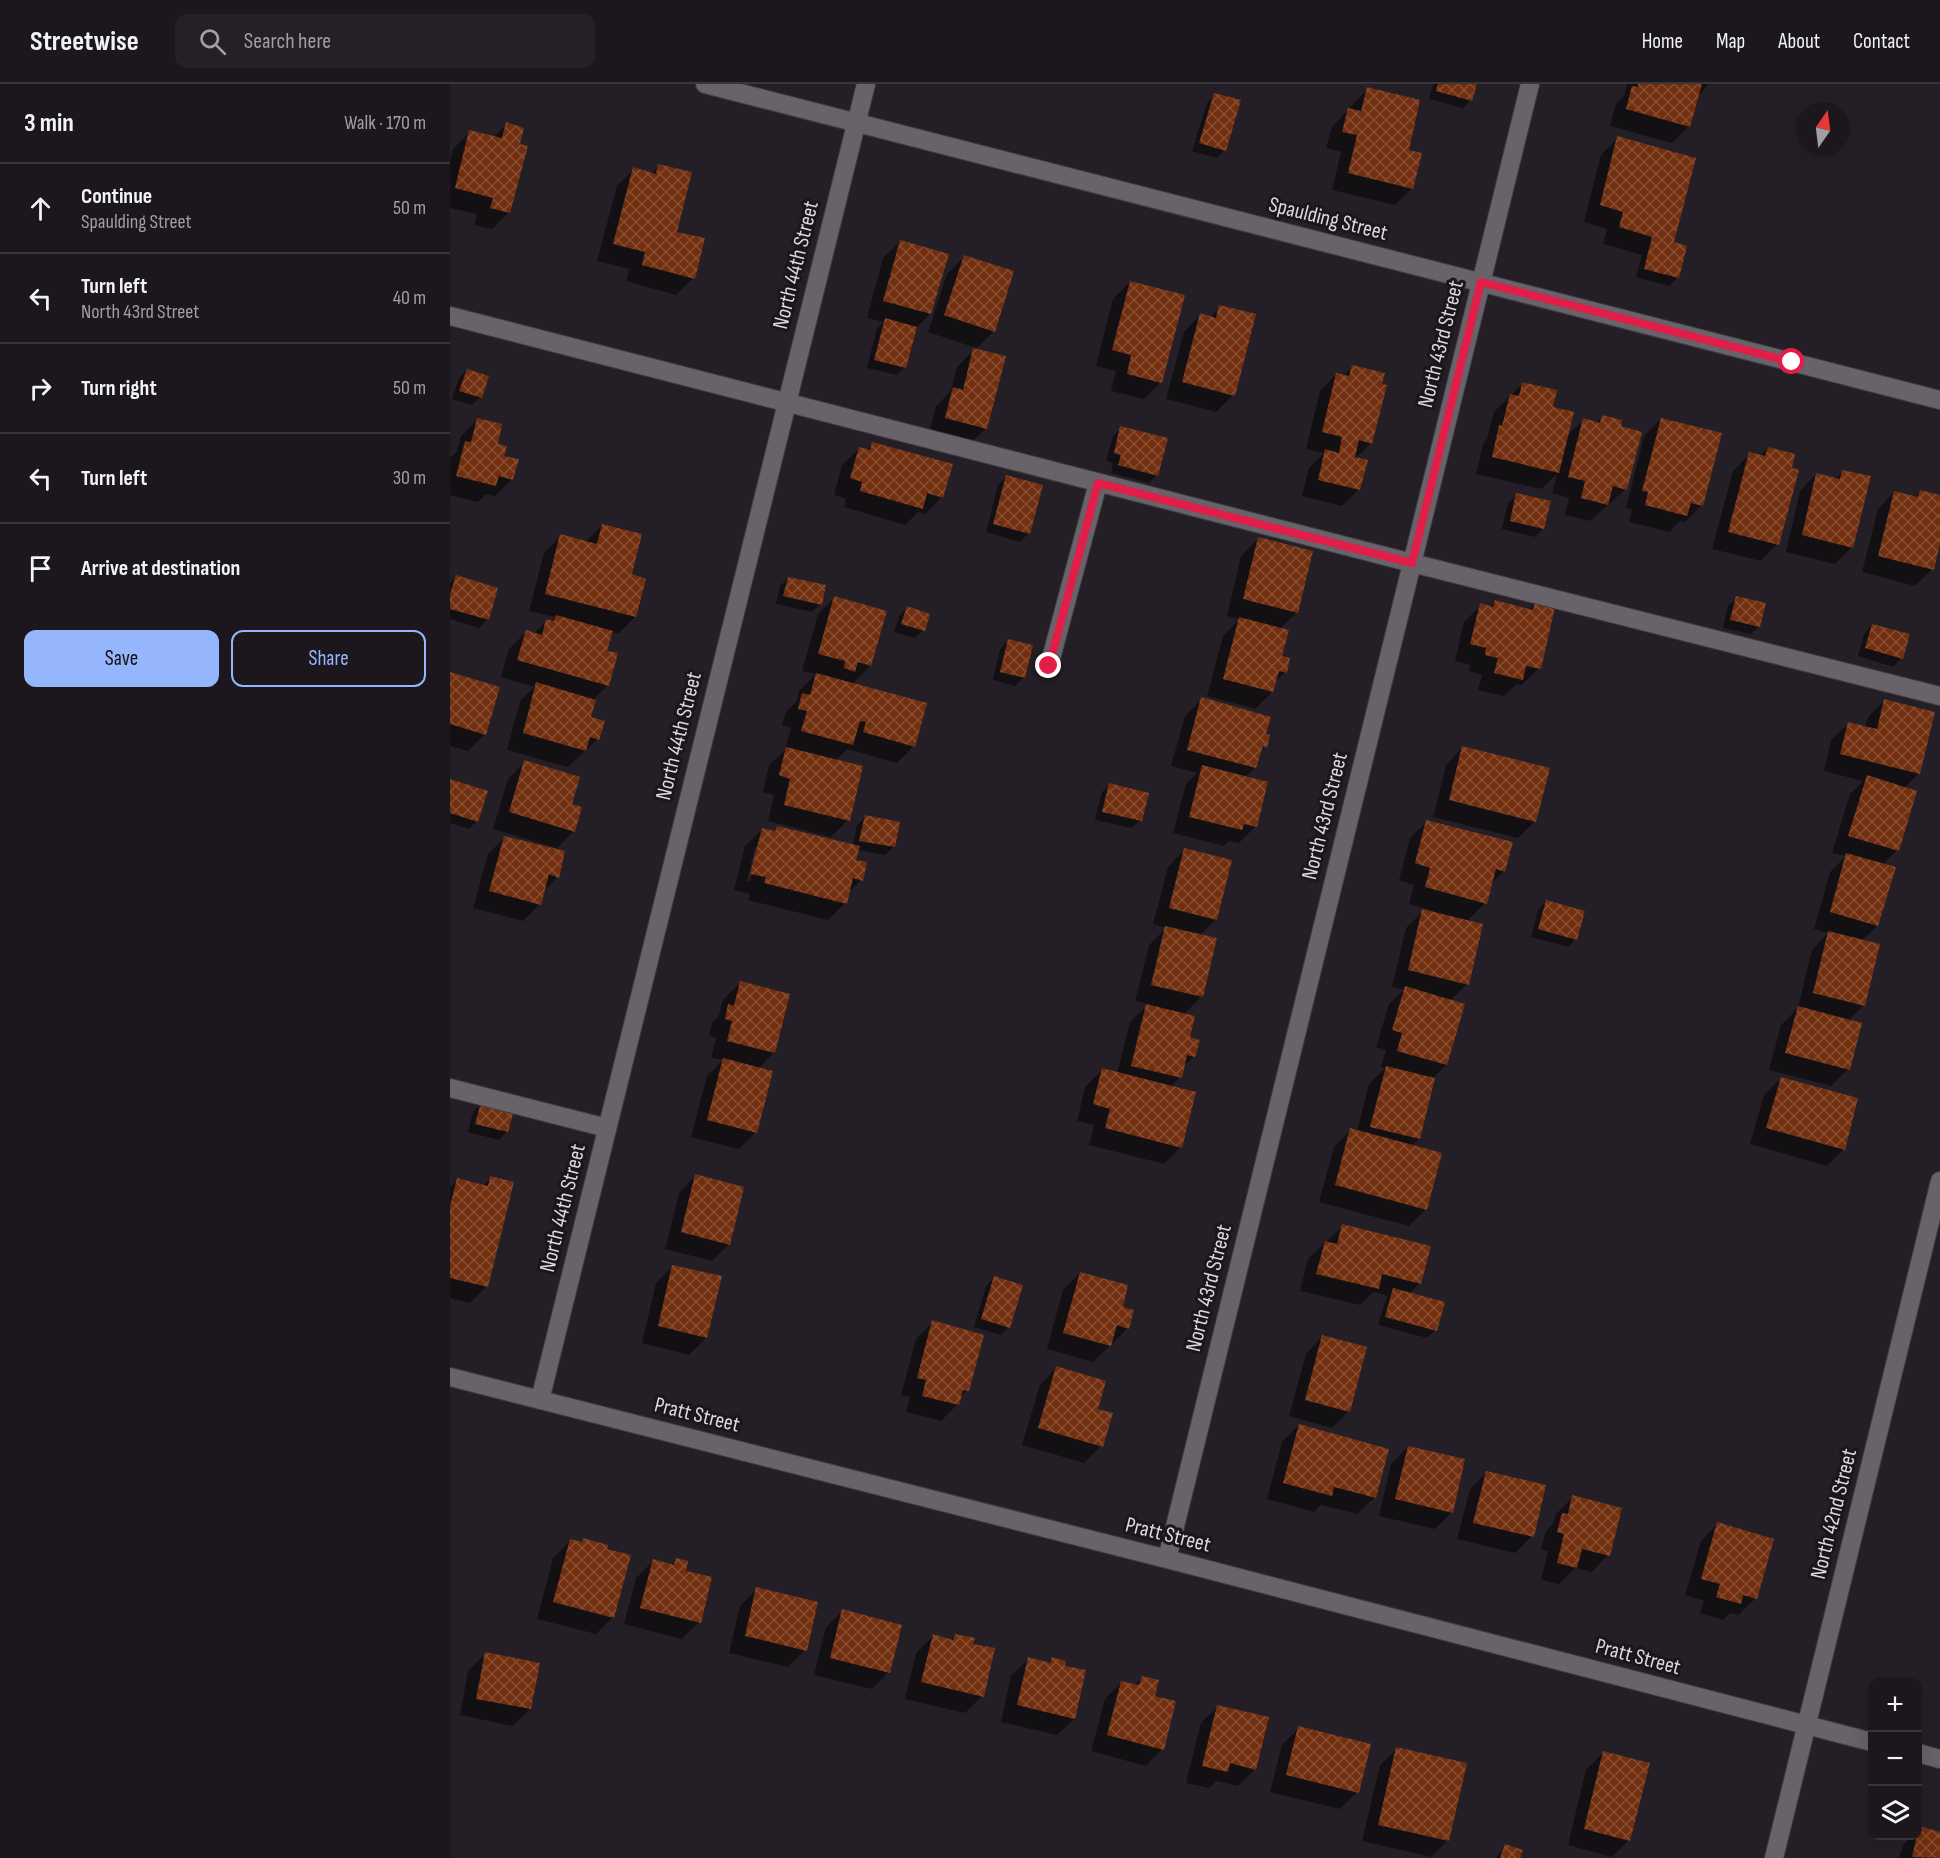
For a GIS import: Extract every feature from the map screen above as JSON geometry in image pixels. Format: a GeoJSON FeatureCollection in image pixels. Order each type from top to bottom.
{"type":"FeatureCollection","features":[{"type":"Feature","properties":{"kind":"street","name":"Spaulding Street"},"geometry":{"type":"LineString","coordinates":[[705,84],[1940,400]]}},
{"type":"Feature","properties":{"kind":"street","name":"North 44th Street"},"geometry":{"type":"LineString","coordinates":[[540,1400],[866,84]]}},
{"type":"Feature","properties":{"kind":"street","name":"North 43rd Street"},"geometry":{"type":"LineString","coordinates":[[1167,1559],[1530,84]]}},
{"type":"Feature","properties":{"kind":"street"},"geometry":{"type":"LineString","coordinates":[[450,316],[1940,696]]}},
{"type":"Feature","properties":{"kind":"street"},"geometry":{"type":"LineString","coordinates":[[1049,666],[1098,483]]}},
{"type":"Feature","properties":{"kind":"street"},"geometry":{"type":"LineString","coordinates":[[450,1088],[607,1128]]}},
{"type":"Feature","properties":{"kind":"street","name":"North 42nd Street"},"geometry":{"type":"LineString","coordinates":[[1774,1858],[1940,1181]]}},
{"type":"Feature","properties":{"kind":"street","name":"Pratt Street"},"geometry":{"type":"LineString","coordinates":[[450,1377],[1167,1559],[1868,1741]]}},
{"type":"Feature","properties":{"kind":"street"},"geometry":{"type":"LineString","coordinates":[[1922,1754],[1940,1759]]}},
{"type":"Feature","properties":{"kind":"building"},"geometry":{"type":"Polygon","coordinates":[[[1438,84],[1477,84],[1472,101],[1436,91],[1438,84]]]}},
{"type":"Feature","properties":{"kind":"building"},"geometry":{"type":"Polygon","coordinates":[[[1638,84],[1702,84],[1690,127],[1626,109],[1632,86],[1638,87],[1638,84]]]}},
{"type":"Feature","properties":{"kind":"building"},"geometry":{"type":"Polygon","coordinates":[[[1367,87],[1420,100],[1409,150],[1422,153],[1413,189],[1348,173],[1357,135],[1342,132],[1348,108],[1361,111],[1367,87]]]}},
{"type":"Feature","properties":{"kind":"building"},"geometry":{"type":"Polygon","coordinates":[[[1214,93],[1241,100],[1226,151],[1199,143],[1214,93]]]}},
{"type":"Feature","properties":{"kind":"building"},"geometry":{"type":"Polygon","coordinates":[[[506,122],[524,128],[520,144],[528,146],[510,213],[490,208],[493,198],[455,188],[469,130],[502,138],[506,122]]]}},
{"type":"Feature","properties":{"kind":"building"},"geometry":{"type":"Polygon","coordinates":[[[1617,136],[1696,158],[1674,242],[1687,246],[1679,278],[1644,269],[1652,237],[1619,227],[1623,212],[1600,205],[1617,136]]]}},
{"type":"Feature","properties":{"kind":"building"},"geometry":{"type":"Polygon","coordinates":[[[658,164],[692,172],[677,232],[705,238],[695,279],[642,265],[645,252],[613,244],[633,167],[656,174],[658,164]]]}},
{"type":"Feature","properties":{"kind":"building"},"geometry":{"type":"Polygon","coordinates":[[[900,240],[949,254],[931,314],[883,301],[900,240]]]}},
{"type":"Feature","properties":{"kind":"building"},"geometry":{"type":"Polygon","coordinates":[[[964,255],[1014,271],[995,332],[944,315],[964,255]]]}},
{"type":"Feature","properties":{"kind":"building"},"geometry":{"type":"Polygon","coordinates":[[[1130,281],[1185,295],[1162,383],[1127,374],[1131,355],[1112,350],[1130,281]]]}},
{"type":"Feature","properties":{"kind":"building"},"geometry":{"type":"Polygon","coordinates":[[[1219,305],[1256,314],[1235,396],[1182,382],[1200,313],[1216,318],[1219,305]]]}},
{"type":"Feature","properties":{"kind":"building"},"geometry":{"type":"Polygon","coordinates":[[[885,318],[917,327],[906,368],[874,360],[885,318]]]}},
{"type":"Feature","properties":{"kind":"building"},"geometry":{"type":"Polygon","coordinates":[[[973,348],[1006,356],[987,429],[945,418],[953,387],[963,390],[973,348]]]}},
{"type":"Feature","properties":{"kind":"building"},"geometry":{"type":"Polygon","coordinates":[[[1352,365],[1385,373],[1382,384],[1387,385],[1372,444],[1359,440],[1355,457],[1368,460],[1360,490],[1318,480],[1325,449],[1339,453],[1342,437],[1322,432],[1336,373],[1349,376],[1352,365]]]}},
{"type":"Feature","properties":{"kind":"building"},"geometry":{"type":"Polygon","coordinates":[[[467,369],[489,376],[482,398],[459,391],[467,369]]]}},
{"type":"Feature","properties":{"kind":"building"},"geometry":{"type":"Polygon","coordinates":[[[1522,382],[1557,390],[1553,407],[1574,412],[1559,473],[1492,457],[1499,425],[1502,426],[1510,394],[1519,396],[1522,382]]]}},
{"type":"Feature","properties":{"kind":"building"},"geometry":{"type":"Polygon","coordinates":[[[1602,415],[1622,420],[1621,426],[1642,432],[1627,490],[1613,486],[1608,505],[1581,498],[1585,481],[1568,477],[1583,418],[1600,423],[1602,415]]]}},
{"type":"Feature","properties":{"kind":"building"},"geometry":{"type":"Polygon","coordinates":[[[477,418],[502,424],[498,444],[507,446],[504,456],[519,459],[513,480],[499,476],[496,486],[456,476],[465,441],[471,442],[477,418]]]}},
{"type":"Feature","properties":{"kind":"building"},"geometry":{"type":"Polygon","coordinates":[[[1661,418],[1722,433],[1703,506],[1691,503],[1687,516],[1645,505],[1648,492],[1642,491],[1661,418]]]}},
{"type":"Feature","properties":{"kind":"building"},"geometry":{"type":"Polygon","coordinates":[[[1120,426],[1168,438],[1158,476],[1118,465],[1121,455],[1114,453],[1120,426]]]}},
{"type":"Feature","properties":{"kind":"building"},"geometry":{"type":"Polygon","coordinates":[[[872,442],[953,464],[943,498],[927,493],[923,509],[860,491],[862,482],[850,478],[859,447],[870,450],[872,442]]]}},
{"type":"Feature","properties":{"kind":"building"},"geometry":{"type":"Polygon","coordinates":[[[1768,447],[1795,454],[1792,468],[1799,470],[1779,545],[1728,532],[1749,452],[1765,456],[1768,447]]]}},
{"type":"Feature","properties":{"kind":"building"},"geometry":{"type":"Polygon","coordinates":[[[1842,470],[1871,476],[1853,548],[1802,535],[1816,473],[1840,479],[1842,470]]]}},
{"type":"Feature","properties":{"kind":"building"},"geometry":{"type":"Polygon","coordinates":[[[1006,475],[1043,485],[1030,534],[993,524],[1006,475]]]}},
{"type":"Feature","properties":{"kind":"building"},"geometry":{"type":"Polygon","coordinates":[[[1920,490],[1940,495],[1940,544],[1934,570],[1878,556],[1894,491],[1918,497],[1920,490]]]}},
{"type":"Feature","properties":{"kind":"building"},"geometry":{"type":"Polygon","coordinates":[[[1516,493],[1551,501],[1544,529],[1510,521],[1516,493]]]}},
{"type":"Feature","properties":{"kind":"building"},"geometry":{"type":"Polygon","coordinates":[[[602,524],[642,534],[632,574],[646,579],[636,617],[545,594],[560,534],[597,544],[602,524]]]}},
{"type":"Feature","properties":{"kind":"building"},"geometry":{"type":"Polygon","coordinates":[[[1258,537],[1313,551],[1298,613],[1243,599],[1258,537]]]}},
{"type":"Feature","properties":{"kind":"building"},"geometry":{"type":"Polygon","coordinates":[[[456,575],[498,588],[489,620],[450,609],[450,594],[456,575]]]}},
{"type":"Feature","properties":{"kind":"building"},"geometry":{"type":"Polygon","coordinates":[[[788,577],[826,585],[822,605],[783,596],[788,577]]]}},
{"type":"Feature","properties":{"kind":"building"},"geometry":{"type":"Polygon","coordinates":[[[834,596],[887,611],[871,666],[858,662],[855,672],[844,668],[845,661],[818,654],[834,596]]]}},
{"type":"Feature","properties":{"kind":"building"},"geometry":{"type":"Polygon","coordinates":[[[1736,596],[1766,603],[1760,627],[1730,620],[1736,596]]]}},
{"type":"Feature","properties":{"kind":"building"},"geometry":{"type":"Polygon","coordinates":[[[1495,600],[1533,610],[1535,602],[1555,607],[1541,669],[1526,666],[1523,680],[1494,673],[1498,658],[1485,655],[1486,648],[1470,644],[1480,603],[1493,607],[1495,600]]]}},
{"type":"Feature","properties":{"kind":"building"},"geometry":{"type":"Polygon","coordinates":[[[907,606],[930,614],[925,631],[901,624],[907,606]]]}},
{"type":"Feature","properties":{"kind":"building"},"geometry":{"type":"Polygon","coordinates":[[[556,615],[613,631],[607,651],[618,653],[609,686],[517,660],[526,630],[542,635],[546,619],[554,621],[556,615]]]}},
{"type":"Feature","properties":{"kind":"building"},"geometry":{"type":"Polygon","coordinates":[[[1239,617],[1289,630],[1282,656],[1290,658],[1287,673],[1279,671],[1273,692],[1223,679],[1239,617]]]}},
{"type":"Feature","properties":{"kind":"building"},"geometry":{"type":"Polygon","coordinates":[[[1872,624],[1910,634],[1903,659],[1865,648],[1872,624]]]}},
{"type":"Feature","properties":{"kind":"building"},"geometry":{"type":"Polygon","coordinates":[[[1008,639],[1033,645],[1025,678],[1000,672],[1008,639]]]}},
{"type":"Feature","properties":{"kind":"building"},"geometry":{"type":"Polygon","coordinates":[[[450,672],[500,687],[486,735],[450,724],[450,672]]]}},
{"type":"Feature","properties":{"kind":"building"},"geometry":{"type":"Polygon","coordinates":[[[816,673],[927,703],[915,747],[863,732],[866,722],[860,721],[853,745],[801,731],[807,711],[798,709],[802,693],[810,695],[816,673]]]}},
{"type":"Feature","properties":{"kind":"building"},"geometry":{"type":"Polygon","coordinates":[[[536,682],[596,700],[591,717],[605,721],[599,740],[590,737],[586,751],[523,733],[536,682]]]}},
{"type":"Feature","properties":{"kind":"building"},"geometry":{"type":"Polygon","coordinates":[[[1201,697],[1271,717],[1266,734],[1270,735],[1267,748],[1263,746],[1256,768],[1187,750],[1201,697]]]}},
{"type":"Feature","properties":{"kind":"building"},"geometry":{"type":"Polygon","coordinates":[[[1884,699],[1935,712],[1920,774],[1840,754],[1848,722],[1877,729],[1884,699]]]}},
{"type":"Feature","properties":{"kind":"building"},"geometry":{"type":"Polygon","coordinates":[[[1462,746],[1550,768],[1536,822],[1449,800],[1462,746]]]}},
{"type":"Feature","properties":{"kind":"building"},"geometry":{"type":"Polygon","coordinates":[[[786,747],[863,766],[850,821],[784,805],[790,779],[779,775],[786,747]]]}},
{"type":"Feature","properties":{"kind":"building"},"geometry":{"type":"Polygon","coordinates":[[[524,760],[580,777],[572,804],[582,807],[575,832],[509,812],[524,760]]]}},
{"type":"Feature","properties":{"kind":"building"},"geometry":{"type":"Polygon","coordinates":[[[1202,765],[1268,782],[1257,827],[1244,824],[1242,830],[1189,817],[1202,765]]]}},
{"type":"Feature","properties":{"kind":"building"},"geometry":{"type":"Polygon","coordinates":[[[1867,775],[1917,791],[1899,851],[1848,836],[1867,775]]]}},
{"type":"Feature","properties":{"kind":"building"},"geometry":{"type":"Polygon","coordinates":[[[450,779],[488,791],[478,822],[450,813],[450,779]]]}},
{"type":"Feature","properties":{"kind":"building"},"geometry":{"type":"Polygon","coordinates":[[[1109,783],[1149,793],[1142,821],[1102,812],[1109,783]]]}},
{"type":"Feature","properties":{"kind":"building"},"geometry":{"type":"Polygon","coordinates":[[[865,815],[900,822],[895,847],[859,841],[865,815]]]}},
{"type":"Feature","properties":{"kind":"building"},"geometry":{"type":"Polygon","coordinates":[[[1426,820],[1513,842],[1505,872],[1496,869],[1487,904],[1425,887],[1430,868],[1415,863],[1426,820]]]}},
{"type":"Feature","properties":{"kind":"building"},"geometry":{"type":"Polygon","coordinates":[[[777,826],[860,846],[856,860],[867,862],[863,881],[853,878],[847,904],[764,883],[766,877],[750,874],[762,828],[775,831],[777,826]]]}},
{"type":"Feature","properties":{"kind":"building"},"geometry":{"type":"Polygon","coordinates":[[[504,836],[565,851],[559,878],[549,874],[541,905],[489,891],[504,836]]]}},
{"type":"Feature","properties":{"kind":"building"},"geometry":{"type":"Polygon","coordinates":[[[1184,848],[1232,860],[1217,920],[1169,908],[1184,848]]]}},
{"type":"Feature","properties":{"kind":"building"},"geometry":{"type":"Polygon","coordinates":[[[1846,853],[1896,867],[1878,926],[1830,912],[1846,853]]]}},
{"type":"Feature","properties":{"kind":"building"},"geometry":{"type":"Polygon","coordinates":[[[1546,900],[1585,911],[1577,940],[1538,929],[1546,900]]]}},
{"type":"Feature","properties":{"kind":"building"},"geometry":{"type":"Polygon","coordinates":[[[1422,909],[1483,924],[1469,985],[1408,970],[1422,909]]]}},
{"type":"Feature","properties":{"kind":"building"},"geometry":{"type":"Polygon","coordinates":[[[1165,926],[1217,938],[1203,997],[1151,985],[1165,926]]]}},
{"type":"Feature","properties":{"kind":"building"},"geometry":{"type":"Polygon","coordinates":[[[1828,931],[1880,944],[1865,1006],[1813,993],[1828,931]]]}},
{"type":"Feature","properties":{"kind":"building"},"geometry":{"type":"Polygon","coordinates":[[[740,981],[790,994],[775,1053],[727,1041],[732,1021],[725,1019],[728,1004],[734,1006],[740,981]]]}},
{"type":"Feature","properties":{"kind":"building"},"geometry":{"type":"Polygon","coordinates":[[[1405,986],[1465,1004],[1447,1065],[1397,1051],[1402,1033],[1392,1030],[1405,986]]]}},
{"type":"Feature","properties":{"kind":"building"},"geometry":{"type":"Polygon","coordinates":[[[1146,1004],[1195,1016],[1190,1037],[1200,1040],[1195,1057],[1187,1055],[1182,1078],[1131,1066],[1146,1004]]]}},
{"type":"Feature","properties":{"kind":"building"},"geometry":{"type":"Polygon","coordinates":[[[1798,1006],[1862,1023],[1850,1070],[1785,1053],[1798,1006]]]}},
{"type":"Feature","properties":{"kind":"building"},"geometry":{"type":"Polygon","coordinates":[[[723,1058],[773,1071],[757,1133],[707,1120],[723,1058]]]}},
{"type":"Feature","properties":{"kind":"building"},"geometry":{"type":"Polygon","coordinates":[[[1386,1066],[1435,1078],[1420,1139],[1370,1127],[1386,1066]]]}},
{"type":"Feature","properties":{"kind":"building"},"geometry":{"type":"Polygon","coordinates":[[[1102,1068],[1196,1092],[1182,1148],[1105,1128],[1110,1109],[1093,1104],[1102,1068]]]}},
{"type":"Feature","properties":{"kind":"building"},"geometry":{"type":"Polygon","coordinates":[[[1781,1077],[1858,1098],[1845,1150],[1766,1128],[1781,1077]]]}},
{"type":"Feature","properties":{"kind":"building"},"geometry":{"type":"Polygon","coordinates":[[[481,1102],[514,1111],[508,1132],[475,1124],[481,1102]]]}},
{"type":"Feature","properties":{"kind":"building"},"geometry":{"type":"Polygon","coordinates":[[[1350,1128],[1442,1153],[1427,1210],[1335,1185],[1350,1128]]]}},
{"type":"Feature","properties":{"kind":"building"},"geometry":{"type":"Polygon","coordinates":[[[695,1174],[744,1187],[730,1245],[681,1232],[695,1174]]]}},
{"type":"Feature","properties":{"kind":"building"},"geometry":{"type":"Polygon","coordinates":[[[490,1176],[514,1182],[488,1287],[450,1278],[450,1206],[457,1178],[488,1186],[490,1176]]]}},
{"type":"Feature","properties":{"kind":"building"},"geometry":{"type":"Polygon","coordinates":[[[1342,1224],[1431,1246],[1421,1284],[1382,1274],[1379,1289],[1316,1274],[1325,1241],[1337,1244],[1342,1224]]]}},
{"type":"Feature","properties":{"kind":"building"},"geometry":{"type":"Polygon","coordinates":[[[672,1265],[722,1276],[707,1338],[658,1326],[672,1265]]]}},
{"type":"Feature","properties":{"kind":"building"},"geometry":{"type":"Polygon","coordinates":[[[1080,1272],[1128,1285],[1123,1307],[1134,1310],[1129,1329],[1117,1325],[1111,1346],[1063,1333],[1080,1272]]]}},
{"type":"Feature","properties":{"kind":"building"},"geometry":{"type":"Polygon","coordinates":[[[994,1276],[1023,1285],[1010,1328],[981,1319],[994,1276]]]}},
{"type":"Feature","properties":{"kind":"building"},"geometry":{"type":"Polygon","coordinates":[[[1393,1288],[1445,1302],[1437,1331],[1385,1317],[1393,1288]]]}},
{"type":"Feature","properties":{"kind":"building"},"geometry":{"type":"Polygon","coordinates":[[[932,1320],[984,1335],[969,1391],[963,1390],[959,1405],[922,1396],[926,1380],[917,1378],[932,1320]]]}},
{"type":"Feature","properties":{"kind":"building"},"geometry":{"type":"Polygon","coordinates":[[[1322,1335],[1367,1347],[1350,1412],[1305,1400],[1322,1335]]]}},
{"type":"Feature","properties":{"kind":"building"},"geometry":{"type":"Polygon","coordinates":[[[1056,1366],[1106,1381],[1098,1409],[1113,1413],[1103,1447],[1038,1428],[1056,1366]]]}},
{"type":"Feature","properties":{"kind":"building"},"geometry":{"type":"Polygon","coordinates":[[[1299,1424],[1389,1449],[1376,1498],[1334,1487],[1332,1496],[1283,1483],[1299,1424]]]}},
{"type":"Feature","properties":{"kind":"building"},"geometry":{"type":"Polygon","coordinates":[[[1408,1446],[1465,1459],[1453,1513],[1395,1499],[1408,1446]]]}},
{"type":"Feature","properties":{"kind":"building"},"geometry":{"type":"Polygon","coordinates":[[[1486,1471],[1546,1485],[1534,1537],[1473,1523],[1486,1471]]]}},
{"type":"Feature","properties":{"kind":"building"},"geometry":{"type":"Polygon","coordinates":[[[1572,1495],[1622,1508],[1610,1556],[1582,1549],[1577,1568],[1557,1563],[1564,1534],[1557,1532],[1562,1513],[1568,1514],[1572,1495]]]}},
{"type":"Feature","properties":{"kind":"building"},"geometry":{"type":"Polygon","coordinates":[[[1717,1522],[1774,1539],[1757,1599],[1743,1595],[1741,1604],[1716,1597],[1720,1584],[1701,1579],[1717,1522]]]}},
{"type":"Feature","properties":{"kind":"building"},"geometry":{"type":"Polygon","coordinates":[[[583,1538],[608,1545],[607,1549],[631,1555],[614,1618],[553,1602],[570,1539],[582,1542],[583,1538]]]}},
{"type":"Feature","properties":{"kind":"building"},"geometry":{"type":"Polygon","coordinates":[[[676,1558],[688,1561],[686,1571],[712,1577],[701,1623],[640,1608],[653,1559],[674,1565],[676,1558]]]}},
{"type":"Feature","properties":{"kind":"building"},"geometry":{"type":"Polygon","coordinates":[[[756,1587],[818,1602],[807,1651],[745,1636],[756,1587]]]}},
{"type":"Feature","properties":{"kind":"building"},"geometry":{"type":"Polygon","coordinates":[[[842,1609],[902,1625],[890,1673],[830,1658],[842,1609]]]}},
{"type":"Feature","properties":{"kind":"building"},"geometry":{"type":"Polygon","coordinates":[[[933,1634],[953,1640],[955,1634],[975,1638],[973,1644],[995,1648],[984,1697],[921,1682],[933,1634]]]}},
{"type":"Feature","properties":{"kind":"building"},"geometry":{"type":"Polygon","coordinates":[[[485,1652],[540,1663],[531,1709],[476,1699],[485,1652]]]}},
{"type":"Feature","properties":{"kind":"building"},"geometry":{"type":"Polygon","coordinates":[[[1028,1657],[1050,1663],[1052,1657],[1066,1661],[1065,1666],[1086,1670],[1075,1719],[1017,1705],[1028,1657]]]}},
{"type":"Feature","properties":{"kind":"building"},"geometry":{"type":"Polygon","coordinates":[[[1142,1676],[1159,1680],[1155,1696],[1176,1701],[1164,1750],[1107,1735],[1121,1681],[1139,1685],[1142,1676]]]}},
{"type":"Feature","properties":{"kind":"building"},"geometry":{"type":"Polygon","coordinates":[[[1217,1705],[1269,1717],[1256,1770],[1230,1763],[1228,1772],[1202,1766],[1217,1705]]]}},
{"type":"Feature","properties":{"kind":"building"},"geometry":{"type":"Polygon","coordinates":[[[1298,1726],[1371,1744],[1359,1793],[1286,1775],[1298,1726]]]}},
{"type":"Feature","properties":{"kind":"building"},"geometry":{"type":"Polygon","coordinates":[[[1396,1747],[1467,1763],[1449,1841],[1378,1825],[1396,1747]]]}},
{"type":"Feature","properties":{"kind":"building"},"geometry":{"type":"Polygon","coordinates":[[[1603,1751],[1650,1763],[1630,1841],[1584,1829],[1603,1751]]]}},
{"type":"Feature","properties":{"kind":"building"},"geometry":{"type":"Polygon","coordinates":[[[1922,1827],[1940,1832],[1940,1858],[1912,1857],[1916,1840],[1922,1840],[1922,1827]]]}},
{"type":"Feature","properties":{"kind":"building"},"geometry":{"type":"Polygon","coordinates":[[[1505,1844],[1523,1850],[1520,1858],[1500,1858],[1505,1844]]]}},
{"type":"Feature","properties":{"kind":"route"},"geometry":{"type":"LineString","coordinates":[[1049,666],[1098,483],[1412,563],[1481,282],[1792,362]]}}]}
